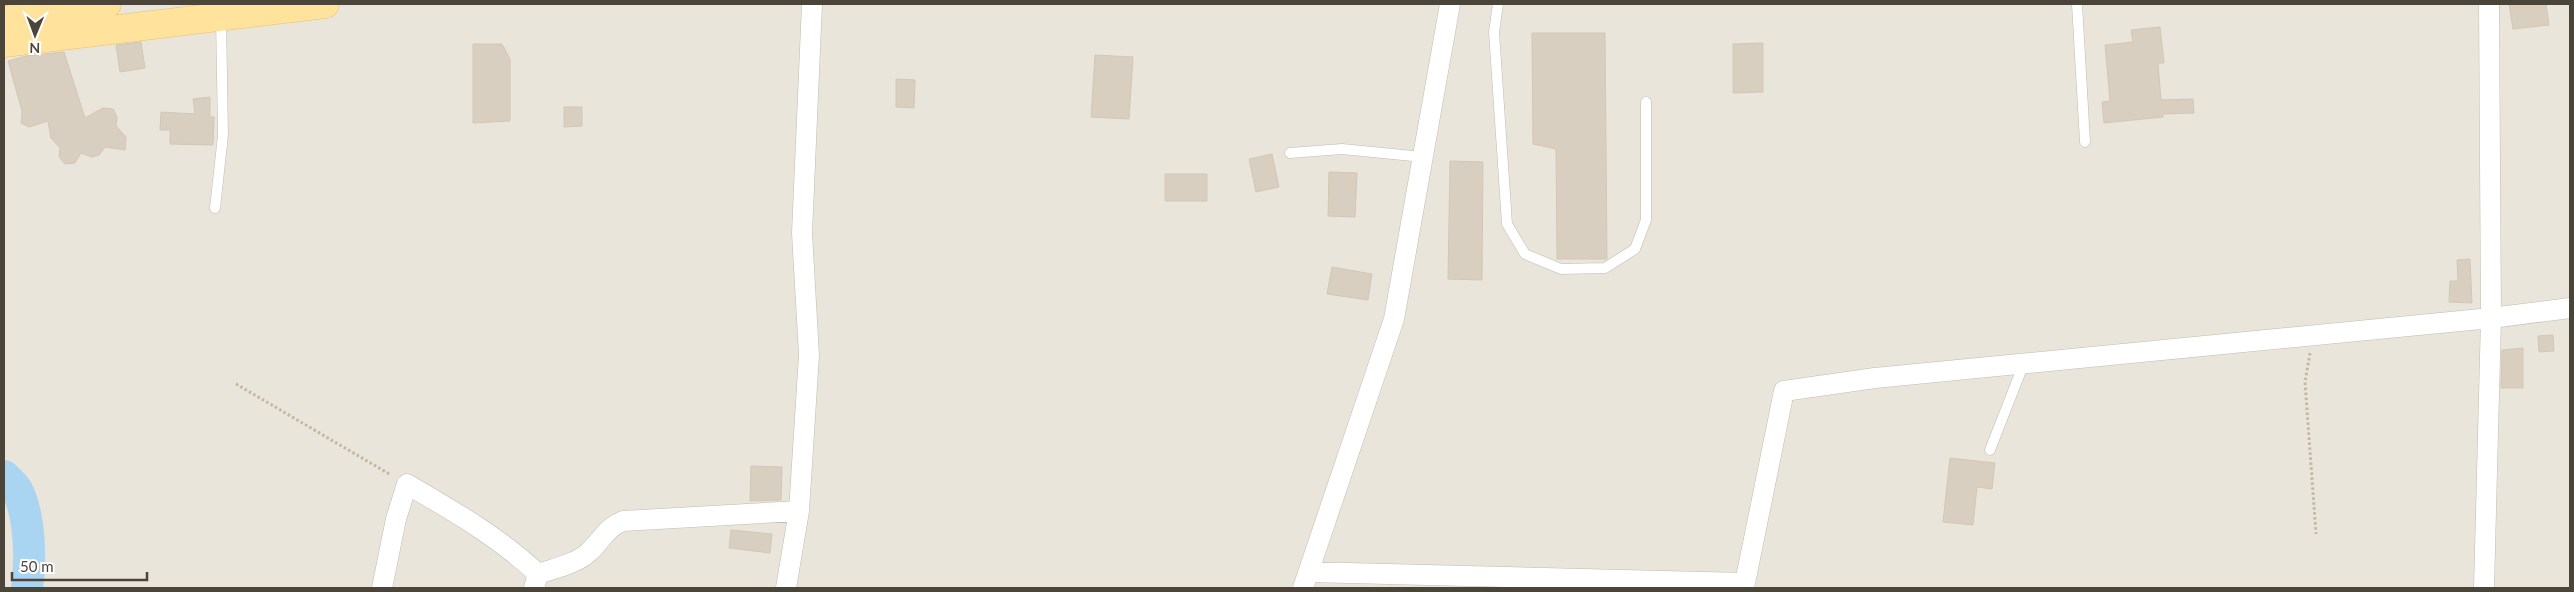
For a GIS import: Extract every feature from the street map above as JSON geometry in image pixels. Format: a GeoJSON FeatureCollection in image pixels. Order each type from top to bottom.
{"type":"FeatureCollection","features":[{"type":"Feature","properties":{"kind":"main road"},"geometry":{"type":"LineString","coordinates":[[4,20],[107,4]]}},
{"type":"Feature","properties":{"kind":"main road"},"geometry":{"type":"LineString","coordinates":[[4,43],[220,10],[325,4]]}},
{"type":"Feature","properties":{"kind":"street"},"geometry":{"type":"LineString","coordinates":[[786,588],[799,511],[809,355],[802,233],[812,4]]}},
{"type":"Feature","properties":{"kind":"street"},"geometry":{"type":"LineString","coordinates":[[1450,4],[1394,319],[1306,580],[1745,583],[1784,391],[1875,378],[2491,318],[2570,308]]}},
{"type":"Feature","properties":{"kind":"street"},"geometry":{"type":"LineString","coordinates":[[2484,588],[2491,318],[2489,4]]}},
{"type":"Feature","properties":{"kind":"street"},"geometry":{"type":"LineString","coordinates":[[382,588],[396,519],[407,484],[486,531],[515,552],[536,581],[577,561],[588,553],[612,525],[622,520],[799,511]]}},
{"type":"Feature","properties":{"kind":"lane"},"geometry":{"type":"LineString","coordinates":[[1498,4],[1494,32],[1508,224],[1525,254],[1561,269],[1605,268],[1635,249],[1646,220],[1646,102]]}},
{"type":"Feature","properties":{"kind":"lane"},"geometry":{"type":"LineString","coordinates":[[2077,4],[2085,142]]}},
{"type":"Feature","properties":{"kind":"lane"},"geometry":{"type":"LineString","coordinates":[[215,208],[223,135],[220,10]]}},
{"type":"Feature","properties":{"kind":"lane"},"geometry":{"type":"LineString","coordinates":[[1290,153],[1342,150],[1423,157]]}},
{"type":"Feature","properties":{"kind":"lane"},"geometry":{"type":"LineString","coordinates":[[1990,450],[2024,363]]}},
{"type":"Feature","properties":{"kind":"path"},"geometry":{"type":"LineString","coordinates":[[2313,335],[2305,382],[2316,534]]}},
{"type":"Feature","properties":{"kind":"path"},"geometry":{"type":"LineString","coordinates":[[236,384],[407,484]]}},
{"type":"Feature","properties":{"kind":"shaded area"},"geometry":{"type":"Polygon","coordinates":[[[4,4],[2570,4],[2570,588],[4,588],[4,4]]]}},
{"type":"Feature","properties":{"kind":"building"},"geometry":{"type":"Polygon","coordinates":[[[2509,4],[2546,4],[2549,25],[2513,29],[2509,4]]]}},
{"type":"Feature","properties":{"kind":"building"},"geometry":{"type":"Polygon","coordinates":[[[2160,27],[2164,63],[2158,63],[2161,100],[2193,99],[2194,113],[2163,114],[2163,117],[2104,123],[2102,102],[2110,101],[2105,45],[2133,42],[2131,30],[2160,27]]]}},
{"type":"Feature","properties":{"kind":"building"},"geometry":{"type":"Polygon","coordinates":[[[1532,33],[1605,33],[1607,259],[1557,259],[1556,149],[1533,144],[1532,33]]]}},
{"type":"Feature","properties":{"kind":"building"},"geometry":{"type":"Polygon","coordinates":[[[141,42],[145,68],[120,72],[116,45],[141,42]]]}},
{"type":"Feature","properties":{"kind":"building"},"geometry":{"type":"Polygon","coordinates":[[[1763,43],[1763,92],[1733,93],[1733,44],[1763,43]]]}},
{"type":"Feature","properties":{"kind":"building"},"geometry":{"type":"Polygon","coordinates":[[[473,44],[502,44],[510,59],[510,121],[473,123],[473,44]]]}},
{"type":"Feature","properties":{"kind":"building"},"geometry":{"type":"Polygon","coordinates":[[[64,52],[85,118],[103,108],[113,109],[117,117],[116,126],[126,137],[125,150],[105,147],[99,155],[92,157],[81,153],[75,163],[65,164],[59,157],[60,148],[51,138],[48,121],[29,127],[21,123],[22,111],[8,61],[26,56],[64,52]]]}},
{"type":"Feature","properties":{"kind":"building"},"geometry":{"type":"Polygon","coordinates":[[[1095,55],[1133,57],[1129,119],[1091,117],[1095,55]]]}},
{"type":"Feature","properties":{"kind":"building"},"geometry":{"type":"Polygon","coordinates":[[[896,79],[915,80],[914,108],[896,107],[896,79]]]}},
{"type":"Feature","properties":{"kind":"building"},"geometry":{"type":"Polygon","coordinates":[[[210,97],[210,117],[214,117],[213,145],[170,144],[170,130],[160,130],[161,112],[195,114],[193,99],[210,97]]]}},
{"type":"Feature","properties":{"kind":"building"},"geometry":{"type":"Polygon","coordinates":[[[564,107],[582,107],[582,126],[564,127],[564,107]]]}},
{"type":"Feature","properties":{"kind":"building"},"geometry":{"type":"Polygon","coordinates":[[[1272,154],[1279,187],[1256,192],[1249,159],[1272,154]]]}},
{"type":"Feature","properties":{"kind":"building"},"geometry":{"type":"Polygon","coordinates":[[[1450,161],[1483,162],[1482,280],[1448,279],[1450,161]]]}},
{"type":"Feature","properties":{"kind":"building"},"geometry":{"type":"Polygon","coordinates":[[[1329,172],[1357,173],[1355,217],[1328,216],[1329,172]]]}},
{"type":"Feature","properties":{"kind":"building"},"geometry":{"type":"Polygon","coordinates":[[[1165,174],[1207,174],[1207,201],[1165,201],[1165,174]]]}},
{"type":"Feature","properties":{"kind":"building"},"geometry":{"type":"Polygon","coordinates":[[[2470,259],[2472,303],[2449,302],[2450,281],[2458,281],[2457,260],[2470,259]]]}},
{"type":"Feature","properties":{"kind":"building"},"geometry":{"type":"Polygon","coordinates":[[[1332,267],[1372,274],[1368,300],[1327,294],[1332,267]]]}},
{"type":"Feature","properties":{"kind":"building"},"geometry":{"type":"Polygon","coordinates":[[[2553,335],[2554,351],[2539,352],[2538,336],[2553,335]]]}},
{"type":"Feature","properties":{"kind":"building"},"geometry":{"type":"Polygon","coordinates":[[[2523,348],[2523,388],[2501,388],[2502,350],[2523,348]]]}},
{"type":"Feature","properties":{"kind":"building"},"geometry":{"type":"Polygon","coordinates":[[[1950,458],[1995,463],[1992,489],[1977,487],[1973,525],[1943,522],[1950,458]]]}},
{"type":"Feature","properties":{"kind":"building"},"geometry":{"type":"Polygon","coordinates":[[[751,466],[782,467],[781,500],[750,501],[751,466]]]}},
{"type":"Feature","properties":{"kind":"building"},"geometry":{"type":"Polygon","coordinates":[[[731,530],[772,534],[770,553],[729,548],[731,530]]]}},
{"type":"Feature","properties":{"kind":"waterway"},"geometry":{"type":"LineString","coordinates":[[4,476],[17,490],[25,512],[29,552],[27,588]]}}]}
